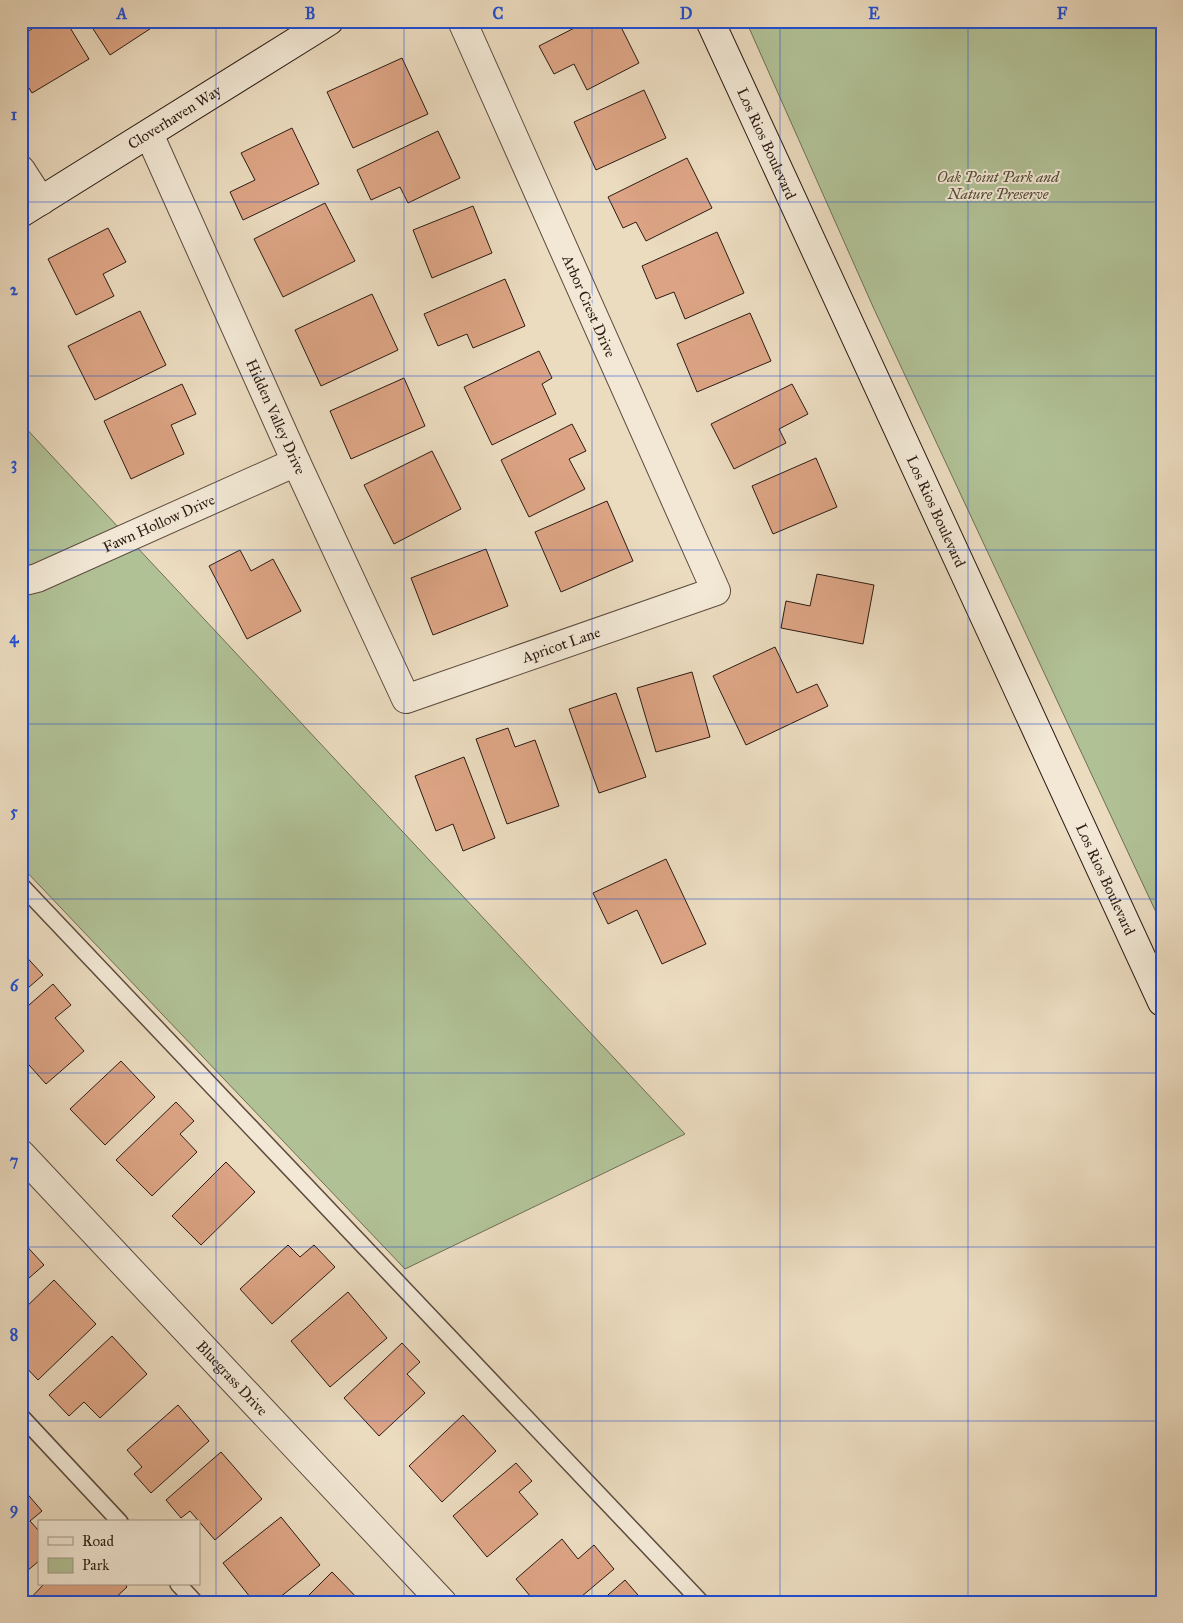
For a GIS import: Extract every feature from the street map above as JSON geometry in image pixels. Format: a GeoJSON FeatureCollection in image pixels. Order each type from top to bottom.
{"type":"FeatureCollection","features":[{"type":"Feature","properties":{"kind":"street","name":"Cloverhaven Way"},"geometry":{"type":"LineString","coordinates":[[31,207],[328,21]]}},
{"type":"Feature","properties":{"kind":"street","name":"Arbor Crest Drive"},"geometry":{"type":"LineString","coordinates":[[462,21],[716,591]]}},
{"type":"Feature","properties":{"kind":"street","name":"Los Rios Boulevard"},"geometry":{"type":"LineString","coordinates":[[710,21],[1162,1002]]}},
{"type":"Feature","properties":{"kind":"street","name":"Hidden Valley Drive"},"geometry":{"type":"LineString","coordinates":[[148,134],[296,462],[406,699]]}},
{"type":"Feature","properties":{"kind":"street"},"geometry":{"type":"LineString","coordinates":[[21,170],[31,207]]}},
{"type":"Feature","properties":{"kind":"street","name":"Fawn Hollow Drive"},"geometry":{"type":"LineString","coordinates":[[21,582],[46,574],[296,462]]}},
{"type":"Feature","properties":{"kind":"street","name":"Apricot Lane"},"geometry":{"type":"LineString","coordinates":[[406,699],[716,591]]}},
{"type":"Feature","properties":{"kind":"street","name":"Bluegrass Drive"},"geometry":{"type":"LineString","coordinates":[[21,1154],[442,1602]]}},
{"type":"Feature","properties":{"kind":"lane"},"geometry":{"type":"LineString","coordinates":[[21,885],[701,1602]]}},
{"type":"Feature","properties":{"kind":"lane"},"geometry":{"type":"LineString","coordinates":[[21,1416],[118,1520]]}},
{"type":"Feature","properties":{"kind":"lane"},"geometry":{"type":"LineString","coordinates":[[180,1586],[195,1602]]}},
{"type":"Feature","properties":{"kind":"green space","name":"Oak Point Park and Nature Preserve"},"geometry":{"type":"Polygon","coordinates":[[[746,21],[1162,21],[1162,925],[874,309],[746,21]]]}},
{"type":"Feature","properties":{"kind":"green space"},"geometry":{"type":"Polygon","coordinates":[[[21,423],[685,1134],[405,1269],[21,866],[21,423]]]}},
{"type":"Feature","properties":{"kind":"building"},"geometry":{"type":"Polygon","coordinates":[[[27,21],[66,21],[89,59],[32,93],[21,75],[21,35],[32,29],[27,21]]]}},
{"type":"Feature","properties":{"kind":"building"},"geometry":{"type":"Polygon","coordinates":[[[88,21],[162,21],[110,55],[88,21]]]}},
{"type":"Feature","properties":{"kind":"building"},"geometry":{"type":"Polygon","coordinates":[[[538,21],[551,21],[541,27],[538,21]]]}},
{"type":"Feature","properties":{"kind":"building"},"geometry":{"type":"Polygon","coordinates":[[[588,21],[618,21],[639,63],[587,90],[574,64],[554,74],[539,46],[588,21]]]}},
{"type":"Feature","properties":{"kind":"building"},"geometry":{"type":"Polygon","coordinates":[[[402,58],[428,114],[353,148],[327,92],[402,58]]]}},
{"type":"Feature","properties":{"kind":"building"},"geometry":{"type":"Polygon","coordinates":[[[644,90],[666,138],[596,170],[574,122],[644,90]]]}},
{"type":"Feature","properties":{"kind":"building"},"geometry":{"type":"Polygon","coordinates":[[[292,128],[319,184],[243,220],[230,192],[255,180],[241,153],[292,128]]]}},
{"type":"Feature","properties":{"kind":"building"},"geometry":{"type":"Polygon","coordinates":[[[438,131],[460,178],[408,203],[400,187],[371,200],[357,170],[438,131]]]}},
{"type":"Feature","properties":{"kind":"building"},"geometry":{"type":"Polygon","coordinates":[[[687,158],[712,208],[646,241],[636,222],[623,228],[608,197],[687,158]]]}},
{"type":"Feature","properties":{"kind":"building"},"geometry":{"type":"Polygon","coordinates":[[[325,203],[355,261],[283,297],[254,239],[325,203]]]}},
{"type":"Feature","properties":{"kind":"building"},"geometry":{"type":"Polygon","coordinates":[[[473,206],[492,253],[432,278],[413,230],[473,206]]]}},
{"type":"Feature","properties":{"kind":"building"},"geometry":{"type":"Polygon","coordinates":[[[108,228],[126,262],[103,274],[114,296],[76,315],[48,259],[108,228]]]}},
{"type":"Feature","properties":{"kind":"building"},"geometry":{"type":"Polygon","coordinates":[[[717,232],[744,293],[685,319],[674,292],[656,299],[642,266],[717,232]]]}},
{"type":"Feature","properties":{"kind":"building"},"geometry":{"type":"Polygon","coordinates":[[[505,279],[525,326],[473,348],[467,334],[438,346],[424,314],[505,279]]]}},
{"type":"Feature","properties":{"kind":"building"},"geometry":{"type":"Polygon","coordinates":[[[372,294],[398,350],[321,386],[295,330],[372,294]]]}},
{"type":"Feature","properties":{"kind":"building"},"geometry":{"type":"Polygon","coordinates":[[[140,311],[166,365],[95,400],[68,346],[140,311]]]}},
{"type":"Feature","properties":{"kind":"building"},"geometry":{"type":"Polygon","coordinates":[[[750,313],[771,361],[697,392],[677,344],[750,313]]]}},
{"type":"Feature","properties":{"kind":"building"},"geometry":{"type":"Polygon","coordinates":[[[539,351],[552,378],[542,384],[556,414],[492,445],[464,387],[539,351]]]}},
{"type":"Feature","properties":{"kind":"building"},"geometry":{"type":"Polygon","coordinates":[[[404,378],[425,426],[351,459],[330,411],[404,378]]]}},
{"type":"Feature","properties":{"kind":"building"},"geometry":{"type":"Polygon","coordinates":[[[182,384],[196,414],[171,425],[184,454],[131,479],[104,421],[182,384]]]}},
{"type":"Feature","properties":{"kind":"building"},"geometry":{"type":"Polygon","coordinates":[[[792,384],[808,414],[779,429],[786,443],[734,469],[711,424],[792,384]]]}},
{"type":"Feature","properties":{"kind":"building"},"geometry":{"type":"Polygon","coordinates":[[[572,424],[586,451],[569,459],[585,489],[529,517],[501,460],[572,424]]]}},
{"type":"Feature","properties":{"kind":"building"},"geometry":{"type":"Polygon","coordinates":[[[432,451],[461,509],[394,544],[364,485],[432,451]]]}},
{"type":"Feature","properties":{"kind":"building"},"geometry":{"type":"Polygon","coordinates":[[[816,458],[837,507],[773,534],[752,486],[816,458]]]}},
{"type":"Feature","properties":{"kind":"building"},"geometry":{"type":"Polygon","coordinates":[[[607,501],[633,561],[561,592],[535,532],[607,501]]]}},
{"type":"Feature","properties":{"kind":"building"},"geometry":{"type":"Polygon","coordinates":[[[486,549],[508,606],[433,635],[411,578],[486,549]]]}},
{"type":"Feature","properties":{"kind":"building"},"geometry":{"type":"Polygon","coordinates":[[[240,550],[251,571],[273,559],[301,611],[247,639],[209,566],[240,550]]]}},
{"type":"Feature","properties":{"kind":"building"},"geometry":{"type":"Polygon","coordinates":[[[817,574],[874,585],[863,644],[781,628],[786,601],[810,606],[817,574]]]}},
{"type":"Feature","properties":{"kind":"building"},"geometry":{"type":"Polygon","coordinates":[[[775,647],[797,693],[817,684],[828,706],[746,745],[713,676],[775,647]]]}},
{"type":"Feature","properties":{"kind":"building"},"geometry":{"type":"Polygon","coordinates":[[[692,672],[710,737],[656,752],[637,688],[692,672]]]}},
{"type":"Feature","properties":{"kind":"building"},"geometry":{"type":"Polygon","coordinates":[[[616,693],[646,777],[599,793],[569,709],[616,693]]]}},
{"type":"Feature","properties":{"kind":"building"},"geometry":{"type":"Polygon","coordinates":[[[508,728],[515,747],[535,740],[559,806],[507,824],[476,739],[508,728]]]}},
{"type":"Feature","properties":{"kind":"building"},"geometry":{"type":"Polygon","coordinates":[[[464,757],[495,838],[463,851],[453,824],[436,831],[415,776],[464,757]]]}},
{"type":"Feature","properties":{"kind":"building"},"geometry":{"type":"Polygon","coordinates":[[[666,859],[706,944],[662,964],[637,910],[608,924],[593,893],[666,859]]]}},
{"type":"Feature","properties":{"kind":"building"},"geometry":{"type":"Polygon","coordinates":[[[21,951],[43,975],[21,994],[21,951]]]}},
{"type":"Feature","properties":{"kind":"building"},"geometry":{"type":"Polygon","coordinates":[[[53,984],[71,1005],[55,1018],[84,1051],[46,1084],[21,1056],[21,1012],[53,984]]]}},
{"type":"Feature","properties":{"kind":"building"},"geometry":{"type":"Polygon","coordinates":[[[121,1061],[155,1097],[105,1145],[70,1109],[121,1061]]]}},
{"type":"Feature","properties":{"kind":"building"},"geometry":{"type":"Polygon","coordinates":[[[176,1102],[194,1121],[180,1134],[197,1152],[152,1196],[116,1160],[176,1102]]]}},
{"type":"Feature","properties":{"kind":"building"},"geometry":{"type":"Polygon","coordinates":[[[226,1162],[255,1192],[201,1245],[172,1216],[226,1162]]]}},
{"type":"Feature","properties":{"kind":"building"},"geometry":{"type":"Polygon","coordinates":[[[21,1240],[44,1265],[21,1285],[21,1240]]]}},
{"type":"Feature","properties":{"kind":"building"},"geometry":{"type":"Polygon","coordinates":[[[288,1245],[300,1257],[314,1245],[335,1267],[272,1324],[240,1289],[288,1245]]]}},
{"type":"Feature","properties":{"kind":"building"},"geometry":{"type":"Polygon","coordinates":[[[54,1280],[96,1324],[38,1380],[21,1362],[21,1312],[54,1280]]]}},
{"type":"Feature","properties":{"kind":"building"},"geometry":{"type":"Polygon","coordinates":[[[348,1292],[387,1338],[330,1387],[291,1341],[348,1292]]]}},
{"type":"Feature","properties":{"kind":"building"},"geometry":{"type":"Polygon","coordinates":[[[112,1336],[147,1374],[100,1418],[84,1402],[69,1416],[49,1395],[112,1336]]]}},
{"type":"Feature","properties":{"kind":"building"},"geometry":{"type":"Polygon","coordinates":[[[402,1343],[420,1362],[407,1374],[425,1393],[379,1436],[344,1398],[402,1343]]]}},
{"type":"Feature","properties":{"kind":"building"},"geometry":{"type":"Polygon","coordinates":[[[178,1405],[209,1441],[151,1493],[134,1474],[142,1467],[127,1450],[178,1405]]]}},
{"type":"Feature","properties":{"kind":"building"},"geometry":{"type":"Polygon","coordinates":[[[463,1415],[496,1451],[442,1502],[409,1466],[463,1415]]]}},
{"type":"Feature","properties":{"kind":"building"},"geometry":{"type":"Polygon","coordinates":[[[221,1452],[262,1499],[215,1540],[200,1523],[200,1520],[190,1511],[181,1518],[166,1500],[221,1452]]]}},
{"type":"Feature","properties":{"kind":"building"},"geometry":{"type":"Polygon","coordinates":[[[516,1463],[532,1481],[519,1492],[538,1514],[487,1557],[453,1516],[516,1463]]]}},
{"type":"Feature","properties":{"kind":"building"},"geometry":{"type":"Polygon","coordinates":[[[24,1490],[42,1511],[30,1521],[38,1530],[38,1562],[21,1576],[21,1493],[24,1490]]]}},
{"type":"Feature","properties":{"kind":"building"},"geometry":{"type":"Polygon","coordinates":[[[281,1517],[320,1565],[274,1602],[254,1602],[223,1563],[281,1517]]]}},
{"type":"Feature","properties":{"kind":"building"},"geometry":{"type":"Polygon","coordinates":[[[562,1539],[578,1559],[594,1545],[614,1569],[575,1602],[535,1602],[516,1579],[562,1539]]]}},
{"type":"Feature","properties":{"kind":"building"},"geometry":{"type":"Polygon","coordinates":[[[332,1572],[361,1602],[302,1602],[332,1572]]]}},
{"type":"Feature","properties":{"kind":"building"},"geometry":{"type":"Polygon","coordinates":[[[625,1580],[644,1602],[600,1602],[625,1580]]]}},
{"type":"Feature","properties":{"kind":"building"},"geometry":{"type":"Polygon","coordinates":[[[42,1586],[127,1587],[111,1602],[28,1601],[42,1586]]]}}]}
